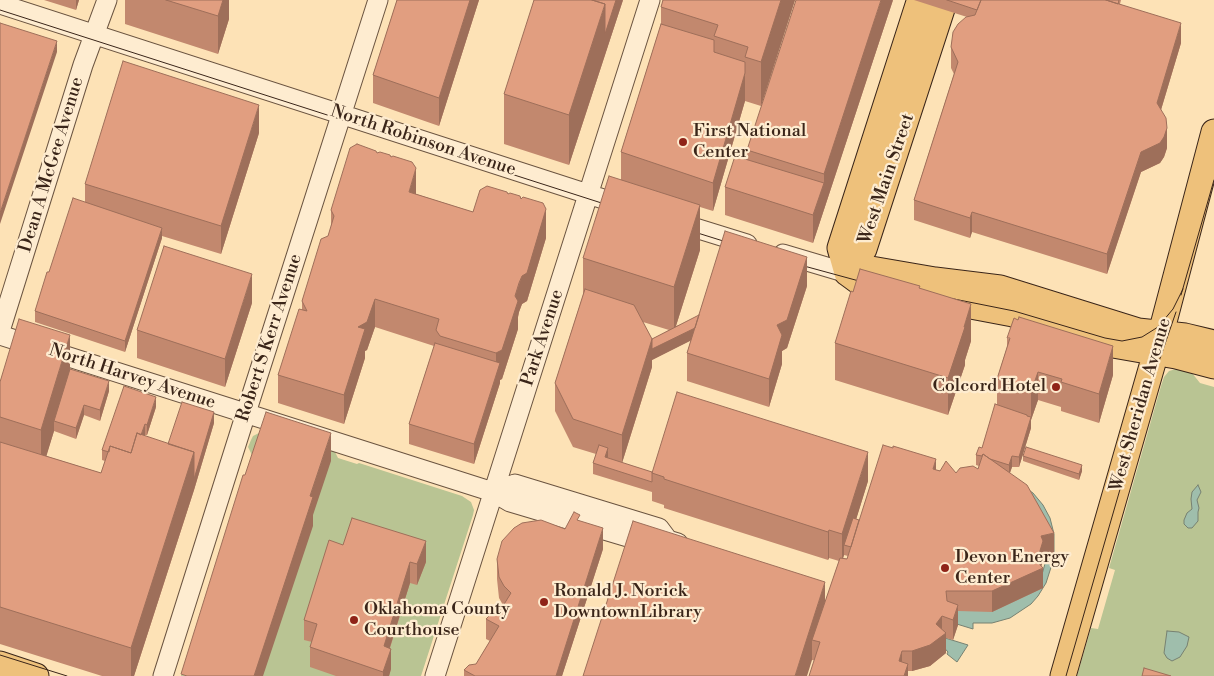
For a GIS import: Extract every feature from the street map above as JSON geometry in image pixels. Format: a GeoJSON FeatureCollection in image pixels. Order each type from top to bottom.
{"type":"FeatureCollection","features":[{"type":"Feature","properties":{"kind":"main road","name":"West Main Street"},"geometry":{"type":"LineString","coordinates":[[847,273],[840,248],[919,2]]}},
{"type":"Feature","properties":{"kind":"main road","name":"West Main Street"},"geometry":{"type":"LineString","coordinates":[[847,273],[864,249],[942,9]]}},
{"type":"Feature","properties":{"kind":"main road"},"geometry":{"type":"LineString","coordinates":[[885,107],[909,114]]}},
{"type":"Feature","properties":{"kind":"main road","name":"West Sheridan Avenue"},"geometry":{"type":"LineString","coordinates":[[1063,676],[1159,343],[1214,132]]}},
{"type":"Feature","properties":{"kind":"main road"},"geometry":{"type":"LineString","coordinates":[[864,249],[1000,288]]}},
{"type":"Feature","properties":{"kind":"main road","name":"North Robinson Avenue"},"geometry":{"type":"LineString","coordinates":[[847,273],[871,269],[1000,288],[1138,331],[1159,343]]}},
{"type":"Feature","properties":{"kind":"main road","name":"North Robinson Avenue"},"geometry":{"type":"LineString","coordinates":[[847,273],[866,287],[1013,314],[1113,345],[1159,343]]}},
{"type":"Feature","properties":{"kind":"main road"},"geometry":{"type":"LineString","coordinates":[[1159,343],[1185,336],[1214,344]]}},
{"type":"Feature","properties":{"kind":"main road"},"geometry":{"type":"LineString","coordinates":[[1159,343],[1214,366]]}},
{"type":"Feature","properties":{"kind":"main road"},"geometry":{"type":"LineString","coordinates":[[0,664],[36,676]]}},
{"type":"Feature","properties":{"kind":"street","name":"Dean A McGee Avenue"},"geometry":{"type":"LineString","coordinates":[[0,331],[83,64],[107,0]]}},
{"type":"Feature","properties":{"kind":"street","name":"Robert S Kerr Avenue"},"geometry":{"type":"LineString","coordinates":[[163,676],[378,0]]}},
{"type":"Feature","properties":{"kind":"street","name":"Park Avenue"},"geometry":{"type":"LineString","coordinates":[[435,676],[650,0]]}},
{"type":"Feature","properties":{"kind":"street","name":"North Robinson Avenue"},"geometry":{"type":"LineString","coordinates":[[0,4],[650,214],[847,273]]}},
{"type":"Feature","properties":{"kind":"street","name":"North Harvey Avenue"},"geometry":{"type":"LineString","coordinates":[[0,335],[493,492],[510,502],[653,545],[668,540],[696,549]]}},
{"type":"Feature","properties":{"kind":"green space"},"geometry":{"type":"Polygon","coordinates":[[[1176,369],[1192,373],[1200,383],[1214,387],[1214,676],[1077,676],[1091,628],[1098,629],[1115,570],[1109,568],[1161,386],[1164,377],[1169,371],[1176,369]]]}},
{"type":"Feature","properties":{"kind":"green space","name":"Oklahoma County Courthouse"},"geometry":{"type":"Polygon","coordinates":[[[261,432],[334,450],[338,458],[462,496],[471,502],[474,510],[473,515],[421,676],[181,676],[252,455],[248,447],[253,436],[261,432]]]}},
{"type":"Feature","properties":{"kind":"shaded area"},"geometry":{"type":"Polygon","coordinates":[[[1020,484],[1033,493],[1043,505],[1050,518],[1054,534],[1054,558],[1046,583],[1031,604],[1010,618],[992,623],[973,623],[973,629],[947,621],[947,613],[1041,578],[1046,560],[1047,544],[1020,484]]]}},
{"type":"Feature","properties":{"kind":"shaded area"},"geometry":{"type":"Polygon","coordinates":[[[1198,485],[1201,492],[1197,500],[1199,508],[1198,521],[1192,528],[1188,528],[1184,524],[1184,520],[1187,513],[1192,509],[1192,492],[1198,485]]]}},
{"type":"Feature","properties":{"kind":"shaded area"},"geometry":{"type":"Polygon","coordinates":[[[1167,631],[1179,632],[1189,637],[1187,646],[1180,657],[1172,661],[1164,653],[1167,631]]]}},
{"type":"Feature","properties":{"kind":"shaded area"},"geometry":{"type":"Polygon","coordinates":[[[942,637],[968,645],[957,662],[947,654],[948,652],[939,642],[942,637]]]}},
{"type":"Feature","properties":{"kind":"building"},"geometry":{"type":"Polygon","coordinates":[[[166,0],[223,0],[218,16],[166,0]]]}},
{"type":"Feature","properties":{"kind":"building"},"geometry":{"type":"Polygon","coordinates":[[[397,0],[470,0],[439,98],[373,75],[397,0]]]}},
{"type":"Feature","properties":{"kind":"building"},"geometry":{"type":"Polygon","coordinates":[[[534,0],[592,0],[605,4],[569,115],[504,94],[534,0]]]}},
{"type":"Feature","properties":{"kind":"building"},"geometry":{"type":"Polygon","coordinates":[[[592,0],[616,0],[605,34],[605,4],[592,0]]]}},
{"type":"Feature","properties":{"kind":"building"},"geometry":{"type":"Polygon","coordinates":[[[663,0],[781,0],[761,62],[745,57],[748,47],[714,36],[718,25],[661,7],[663,0]]]}},
{"type":"Feature","properties":{"kind":"building"},"geometry":{"type":"Polygon","coordinates":[[[796,0],[881,0],[824,174],[747,150],[796,0]]]}},
{"type":"Feature","properties":{"kind":"building"},"geometry":{"type":"Polygon","coordinates":[[[947,0],[981,0],[977,10],[947,0]]]}},
{"type":"Feature","properties":{"kind":"building"},"geometry":{"type":"Polygon","coordinates":[[[981,0],[1106,0],[1181,23],[1157,103],[1166,118],[1167,128],[1160,143],[1141,152],[1107,254],[972,212],[970,218],[914,200],[958,62],[951,47],[953,32],[966,17],[975,15],[981,0]]]}},
{"type":"Feature","properties":{"kind":"building"},"geometry":{"type":"Polygon","coordinates":[[[1106,0],[1119,0],[1118,4],[1106,0]]]}},
{"type":"Feature","properties":{"kind":"building"},"geometry":{"type":"Polygon","coordinates":[[[0,23],[57,41],[0,213],[0,23]]]}},
{"type":"Feature","properties":{"kind":"building","name":"First National Center"},"geometry":{"type":"Polygon","coordinates":[[[661,24],[714,40],[714,52],[745,62],[745,73],[713,183],[621,152],[661,24]]]}},
{"type":"Feature","properties":{"kind":"building"},"geometry":{"type":"Polygon","coordinates":[[[123,61],[259,105],[221,226],[85,184],[123,61]]]}},
{"type":"Feature","properties":{"kind":"building"},"geometry":{"type":"Polygon","coordinates":[[[357,144],[377,153],[380,152],[412,162],[416,168],[409,192],[473,212],[480,190],[487,186],[507,192],[508,194],[520,196],[521,199],[523,197],[543,203],[546,209],[527,273],[522,276],[519,283],[515,296],[518,301],[502,350],[496,353],[440,336],[436,330],[439,319],[375,299],[367,322],[358,327],[365,329],[344,395],[278,375],[299,309],[307,311],[302,301],[321,239],[328,236],[334,216],[331,210],[350,148],[357,144]]]}},
{"type":"Feature","properties":{"kind":"building"},"geometry":{"type":"Polygon","coordinates":[[[735,156],[824,183],[813,215],[725,187],[735,156]]]}},
{"type":"Feature","properties":{"kind":"building"},"geometry":{"type":"Polygon","coordinates":[[[609,176],[700,205],[674,287],[583,258],[609,176]]]}},
{"type":"Feature","properties":{"kind":"building"},"geometry":{"type":"Polygon","coordinates":[[[73,198],[162,228],[125,341],[35,311],[73,198]]]}},
{"type":"Feature","properties":{"kind":"building"},"geometry":{"type":"Polygon","coordinates":[[[725,231],[807,257],[787,320],[777,325],[782,335],[769,379],[687,353],[725,231]]]}},
{"type":"Feature","properties":{"kind":"building"},"geometry":{"type":"Polygon","coordinates":[[[164,246],[252,274],[225,359],[137,330],[164,246]]]}},
{"type":"Feature","properties":{"kind":"building"},"geometry":{"type":"Polygon","coordinates":[[[860,269],[920,286],[919,288],[971,304],[948,378],[835,343],[860,269]]]}},
{"type":"Feature","properties":{"kind":"building"},"geometry":{"type":"Polygon","coordinates":[[[585,289],[634,305],[652,339],[622,435],[573,419],[555,383],[585,289]]]}},
{"type":"Feature","properties":{"kind":"building"},"geometry":{"type":"Polygon","coordinates":[[[699,315],[695,328],[652,349],[652,339],[699,315]]]}},
{"type":"Feature","properties":{"kind":"building"},"geometry":{"type":"Polygon","coordinates":[[[1019,317],[1113,346],[1099,394],[1061,382],[1062,379],[1038,372],[1031,392],[1022,389],[1023,387],[997,379],[1010,338],[1007,338],[1014,318],[1018,320],[1019,317]]]}},
{"type":"Feature","properties":{"kind":"building"},"geometry":{"type":"Polygon","coordinates":[[[19,319],[70,335],[41,430],[0,417],[0,382],[19,319]]]}},
{"type":"Feature","properties":{"kind":"building"},"geometry":{"type":"Polygon","coordinates":[[[435,343],[500,363],[474,444],[409,424],[435,343]]]}},
{"type":"Feature","properties":{"kind":"building"},"geometry":{"type":"Polygon","coordinates":[[[70,369],[109,381],[100,410],[84,405],[76,428],[54,421],[70,369]]]}},
{"type":"Feature","properties":{"kind":"building"},"geometry":{"type":"Polygon","coordinates":[[[124,386],[156,397],[147,425],[145,424],[141,435],[137,433],[131,453],[110,446],[109,452],[102,450],[124,386]]]}},
{"type":"Feature","properties":{"kind":"building"},"geometry":{"type":"Polygon","coordinates":[[[677,392],[868,452],[842,534],[829,530],[828,532],[664,479],[664,477],[652,473],[677,392]]]}},
{"type":"Feature","properties":{"kind":"building"},"geometry":{"type":"Polygon","coordinates":[[[182,402],[214,412],[194,479],[194,452],[168,444],[182,402]]]}},
{"type":"Feature","properties":{"kind":"building"},"geometry":{"type":"Polygon","coordinates":[[[995,404],[1031,417],[1019,457],[1012,456],[1009,465],[990,459],[983,454],[982,456],[976,455],[979,447],[982,448],[995,404]]]}},
{"type":"Feature","properties":{"kind":"building"},"geometry":{"type":"Polygon","coordinates":[[[266,412],[331,433],[310,496],[313,497],[254,676],[187,676],[181,674],[243,475],[245,475],[266,412]]]}},
{"type":"Feature","properties":{"kind":"building"},"geometry":{"type":"Polygon","coordinates":[[[137,433],[194,452],[131,648],[0,607],[0,442],[101,473],[110,446],[131,453],[137,433]]]}},
{"type":"Feature","properties":{"kind":"building"},"geometry":{"type":"Polygon","coordinates":[[[599,445],[608,448],[605,457],[652,472],[652,482],[593,463],[599,445]]]}},
{"type":"Feature","properties":{"kind":"building","name":"Devon Energy Center"},"geometry":{"type":"Polygon","coordinates":[[[883,445],[893,448],[893,446],[936,459],[933,469],[940,471],[946,461],[956,473],[960,468],[973,466],[978,469],[983,454],[1027,485],[1054,533],[1041,536],[1043,541],[1039,554],[1034,558],[1043,568],[992,591],[946,591],[947,601],[958,605],[953,620],[942,616],[936,624],[946,633],[930,645],[912,651],[902,651],[899,661],[908,664],[904,676],[809,676],[820,642],[812,640],[840,558],[847,559],[883,445]]]}},
{"type":"Feature","properties":{"kind":"building"},"geometry":{"type":"Polygon","coordinates":[[[1026,447],[1082,465],[1079,474],[1023,456],[1026,447]]]}},
{"type":"Feature","properties":{"kind":"building","name":"Ronald J. Norick DowntownLibrary"},"geometry":{"type":"Polygon","coordinates":[[[574,512],[580,515],[577,520],[603,528],[556,676],[475,676],[464,670],[469,665],[476,664],[499,626],[486,619],[491,614],[498,614],[511,593],[499,577],[497,559],[502,541],[514,528],[522,523],[541,520],[565,529],[574,512]]]}},
{"type":"Feature","properties":{"kind":"building","name":"Oklahoma County Courthouse"},"geometry":{"type":"Polygon","coordinates":[[[352,518],[426,541],[417,564],[410,562],[384,646],[391,649],[383,672],[310,647],[317,624],[304,620],[329,540],[343,545],[352,518]]]}},
{"type":"Feature","properties":{"kind":"building"},"geometry":{"type":"Polygon","coordinates":[[[853,518],[859,520],[851,547],[844,545],[853,518]]]}},
{"type":"Feature","properties":{"kind":"building"},"geometry":{"type":"Polygon","coordinates":[[[633,521],[825,582],[795,676],[583,676],[633,521]]]}},
{"type":"Feature","properties":{"kind":"building"},"geometry":{"type":"Polygon","coordinates":[[[1144,668],[1171,676],[1142,676],[1144,668]]]}},
{"type":"Feature","properties":{"kind":"tram line"},"geometry":{"type":"LineString","coordinates":[[0,10],[614,207]]}},
{"type":"Feature","properties":{"kind":"tram line"},"geometry":{"type":"LineString","coordinates":[[1181,295],[1214,180]]}},
{"type":"Feature","properties":{"kind":"tram line"},"geometry":{"type":"LineString","coordinates":[[688,230],[736,245]]}},
{"type":"Feature","properties":{"kind":"tram line"},"geometry":{"type":"LineString","coordinates":[[793,263],[870,284]]}},
{"type":"Feature","properties":{"kind":"tram line"},"geometry":{"type":"LineString","coordinates":[[944,297],[1014,311],[1105,338],[1122,341],[1142,337],[1158,327],[1173,309],[1183,289]]}},
{"type":"Feature","properties":{"kind":"tram line"},"geometry":{"type":"LineString","coordinates":[[1066,676],[1147,396],[1176,312]]}},
{"type":"Feature","properties":{"kind":"tram line"},"geometry":{"type":"LineString","coordinates":[[0,655],[67,676]]}},
{"type":"Feature","properties":{"kind":"place","name":"First National Center"},"geometry":{"type":"Point","coordinates":[683,142]}},
{"type":"Feature","properties":{"kind":"place","name":"Colcord Hotel"},"geometry":{"type":"Point","coordinates":[1056,387]}},
{"type":"Feature","properties":{"kind":"place","name":"Devon Energy Center"},"geometry":{"type":"Point","coordinates":[945,568]}},
{"type":"Feature","properties":{"kind":"place","name":"Ronald J. Norick DowntownLibrary"},"geometry":{"type":"Point","coordinates":[544,602]}},
{"type":"Feature","properties":{"kind":"place","name":"Oklahoma County Courthouse"},"geometry":{"type":"Point","coordinates":[354,620]}}]}
